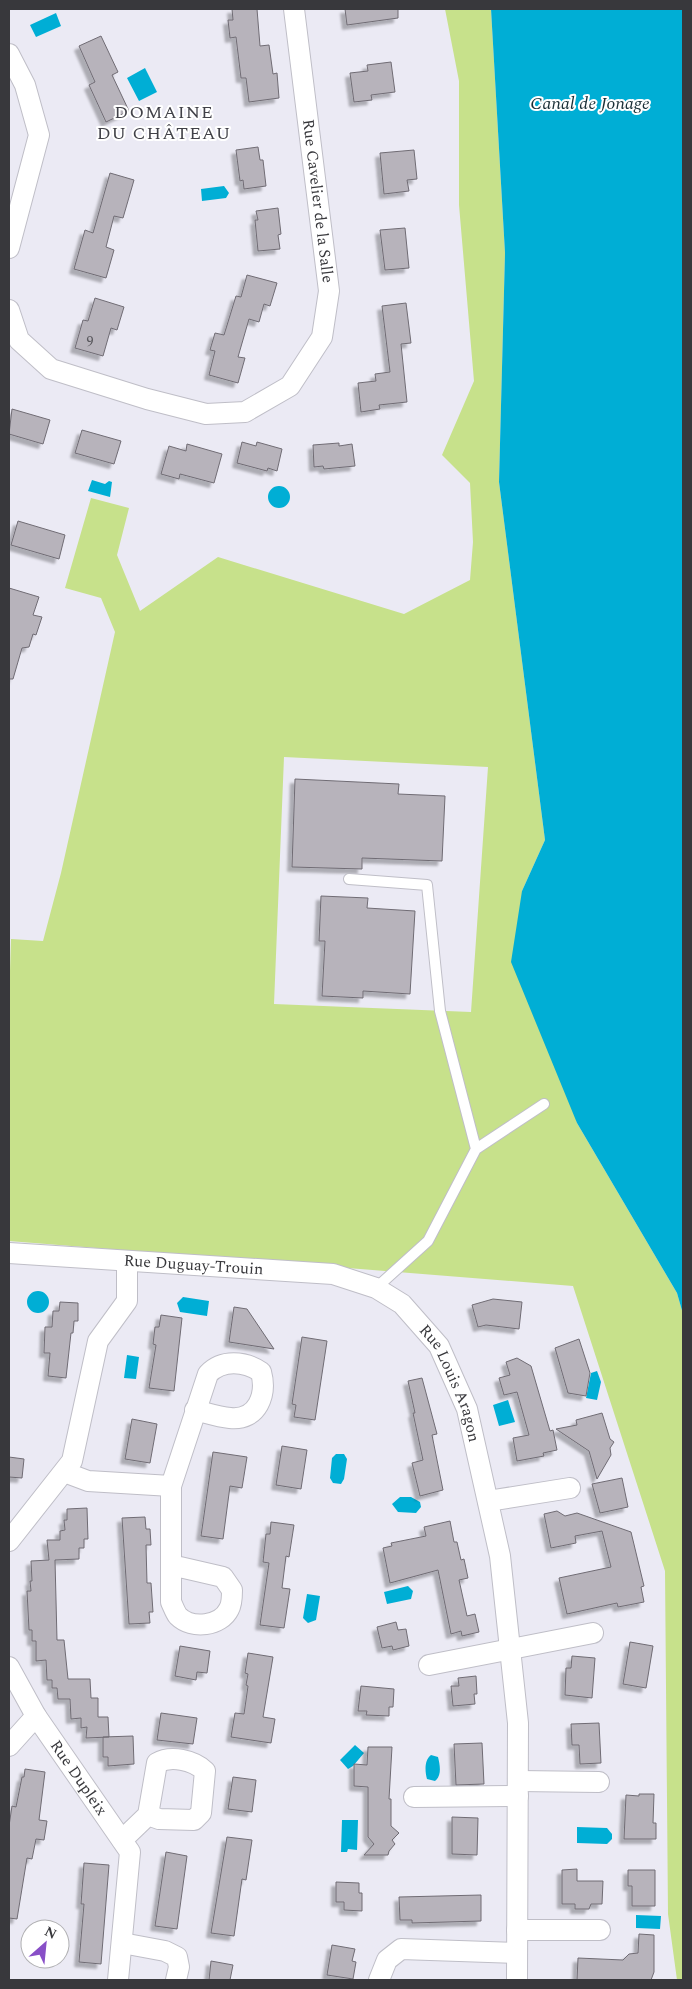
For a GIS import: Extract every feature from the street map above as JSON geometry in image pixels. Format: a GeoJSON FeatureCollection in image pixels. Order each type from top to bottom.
{"type":"FeatureCollection","features":[{"type":"Feature","properties":{"kind":"street","name":"Rue Cavelier de la Salle"},"geometry":{"type":"LineString","coordinates":[[9,310],[20,340],[51,369],[147,399],[206,414],[245,412],[290,386],[322,337],[329,291],[294,9]]}},
{"type":"Feature","properties":{"kind":"street"},"geometry":{"type":"LineString","coordinates":[[9,54],[25,84],[39,135],[9,248]]}},
{"type":"Feature","properties":{"kind":"street","name":"Rue Duguay-Trouin"},"geometry":{"type":"LineString","coordinates":[[9,1253],[333,1274],[376,1288]]}},
{"type":"Feature","properties":{"kind":"street"},"geometry":{"type":"LineString","coordinates":[[9,1541],[72,1461],[81,1428],[98,1341],[127,1301],[127,1262]]}},
{"type":"Feature","properties":{"kind":"street","name":"Rue Louis Aragon"},"geometry":{"type":"LineString","coordinates":[[376,1288],[402,1304],[439,1346],[467,1409],[500,1556],[518,1723],[517,1980]]}},
{"type":"Feature","properties":{"kind":"street"},"geometry":{"type":"LineString","coordinates":[[171,1565],[171,1486],[196,1410]]}},
{"type":"Feature","properties":{"kind":"street"},"geometry":{"type":"LineString","coordinates":[[64,1472],[88,1481],[171,1486]]}},
{"type":"Feature","properties":{"kind":"street"},"geometry":{"type":"LineString","coordinates":[[488,1502],[570,1488]]}},
{"type":"Feature","properties":{"kind":"street"},"geometry":{"type":"LineString","coordinates":[[428,1665],[594,1633]]}},
{"type":"Feature","properties":{"kind":"street","name":"Rue Dupleix"},"geometry":{"type":"LineString","coordinates":[[9,1667],[14,1687],[130,1852],[118,1980]]}},
{"type":"Feature","properties":{"kind":"street"},"geometry":{"type":"LineString","coordinates":[[9,1746],[36,1716]]}},
{"type":"Feature","properties":{"kind":"street"},"geometry":{"type":"LineString","coordinates":[[414,1797],[599,1782]]}},
{"type":"Feature","properties":{"kind":"street"},"geometry":{"type":"LineString","coordinates":[[122,1840],[148,1816]]}},
{"type":"Feature","properties":{"kind":"street"},"geometry":{"type":"LineString","coordinates":[[517,1930],[600,1930]]}},
{"type":"Feature","properties":{"kind":"street"},"geometry":{"type":"LineString","coordinates":[[122,1942],[165,1951],[177,1957],[179,1967],[176,1980]]}},
{"type":"Feature","properties":{"kind":"street"},"geometry":{"type":"LineString","coordinates":[[379,1980],[386,1960],[401,1949],[517,1953]]}},
{"type":"Feature","properties":{"kind":"lane"},"geometry":{"type":"LineString","coordinates":[[349,878],[426,885],[440,1011],[476,1149]]}},
{"type":"Feature","properties":{"kind":"lane"},"geometry":{"type":"LineString","coordinates":[[376,1288],[428,1241],[476,1149],[544,1104]]}},
{"type":"Feature","properties":{"kind":"green space"},"geometry":{"type":"Polygon","coordinates":[[[445,9],[491,9],[505,253],[499,482],[545,840],[522,891],[577,1123],[677,1293],[683,1314],[683,1980],[677,1980],[668,1914],[665,1571],[573,1286],[9,1241],[9,1003],[11,939],[43,941],[61,873],[115,632],[101,598],[65,588],[91,498],[129,508],[117,555],[140,611],[218,557],[404,614],[470,580],[473,542],[470,483],[442,455],[474,381],[459,205],[459,81],[445,9]],[[284,757],[274,1004],[471,1012],[488,767],[284,757]]]}},
{"type":"Feature","properties":{"kind":"water","name":"Canal de Jonage"},"geometry":{"type":"Polygon","coordinates":[[[491,9],[683,9],[683,1314],[677,1293],[577,1123],[511,962],[522,891],[545,840],[499,482],[505,253],[491,9]]]}},
{"type":"Feature","properties":{"kind":"water"},"geometry":{"type":"Polygon","coordinates":[[[56,13],[61,26],[36,37],[30,25],[56,13]]]}},
{"type":"Feature","properties":{"kind":"water"},"geometry":{"type":"Polygon","coordinates":[[[145,68],[157,92],[139,101],[127,78],[145,68]]]}},
{"type":"Feature","properties":{"kind":"water"},"geometry":{"type":"Polygon","coordinates":[[[224,186],[229,193],[226,198],[202,201],[201,189],[224,186]]]}},
{"type":"Feature","properties":{"kind":"water"},"geometry":{"type":"Polygon","coordinates":[[[92,480],[105,484],[109,481],[112,482],[110,497],[88,491],[92,480]]]}},
{"type":"Feature","properties":{"kind":"water"},"geometry":{"type":"Polygon","coordinates":[[[279,486],[287,489],[290,497],[287,505],[279,508],[271,505],[268,497],[271,489],[279,486]]]}},
{"type":"Feature","properties":{"kind":"water"},"geometry":{"type":"Polygon","coordinates":[[[38,1291],[46,1294],[49,1302],[46,1310],[38,1313],[30,1310],[27,1302],[30,1294],[38,1291]]]}},
{"type":"Feature","properties":{"kind":"water"},"geometry":{"type":"Polygon","coordinates":[[[183,1297],[209,1301],[207,1316],[180,1312],[177,1303],[183,1297]]]}},
{"type":"Feature","properties":{"kind":"water"},"geometry":{"type":"Polygon","coordinates":[[[127,1355],[139,1357],[136,1379],[124,1378],[127,1355]]]}},
{"type":"Feature","properties":{"kind":"water"},"geometry":{"type":"Polygon","coordinates":[[[597,1371],[601,1382],[597,1400],[586,1398],[591,1373],[597,1371]]]}},
{"type":"Feature","properties":{"kind":"water"},"geometry":{"type":"Polygon","coordinates":[[[508,1400],[515,1422],[499,1426],[493,1405],[508,1400]]]}},
{"type":"Feature","properties":{"kind":"water"},"geometry":{"type":"Polygon","coordinates":[[[336,1454],[344,1454],[347,1459],[344,1479],[341,1484],[333,1483],[330,1478],[332,1458],[336,1454]]]}},
{"type":"Feature","properties":{"kind":"water"},"geometry":{"type":"Polygon","coordinates":[[[400,1497],[411,1497],[420,1502],[421,1507],[416,1513],[398,1512],[392,1504],[400,1497]]]}},
{"type":"Feature","properties":{"kind":"water"},"geometry":{"type":"Polygon","coordinates":[[[408,1586],[413,1591],[411,1599],[387,1604],[384,1592],[408,1586]]]}},
{"type":"Feature","properties":{"kind":"water"},"geometry":{"type":"Polygon","coordinates":[[[307,1594],[320,1596],[316,1620],[308,1623],[303,1618],[307,1594]]]}},
{"type":"Feature","properties":{"kind":"water"},"geometry":{"type":"Polygon","coordinates":[[[355,1745],[364,1753],[348,1769],[340,1760],[355,1745]]]}},
{"type":"Feature","properties":{"kind":"water"},"geometry":{"type":"Polygon","coordinates":[[[431,1755],[438,1757],[439,1763],[440,1773],[435,1781],[427,1779],[426,1773],[426,1763],[431,1755]]]}},
{"type":"Feature","properties":{"kind":"water"},"geometry":{"type":"Polygon","coordinates":[[[342,1820],[358,1820],[357,1850],[348,1849],[347,1852],[341,1852],[342,1820]]]}},
{"type":"Feature","properties":{"kind":"water"},"geometry":{"type":"Polygon","coordinates":[[[577,1827],[607,1828],[612,1834],[612,1839],[607,1844],[577,1843],[577,1827]]]}},
{"type":"Feature","properties":{"kind":"water"},"geometry":{"type":"Polygon","coordinates":[[[636,1915],[661,1916],[660,1929],[636,1928],[636,1915]]]}},
{"type":"Feature","properties":{"kind":"building"},"geometry":{"type":"Polygon","coordinates":[[[232,9],[257,9],[260,46],[269,45],[273,74],[277,73],[279,98],[249,102],[246,78],[241,78],[236,37],[230,38],[228,20],[233,20],[232,9]]]}},
{"type":"Feature","properties":{"kind":"building"},"geometry":{"type":"Polygon","coordinates":[[[345,9],[398,9],[398,18],[347,25],[345,9]]]}},
{"type":"Feature","properties":{"kind":"building"},"geometry":{"type":"Polygon","coordinates":[[[101,36],[118,72],[112,75],[129,111],[106,122],[89,85],[95,82],[79,46],[101,36]]]}},
{"type":"Feature","properties":{"kind":"building"},"geometry":{"type":"Polygon","coordinates":[[[391,62],[395,92],[371,95],[372,100],[354,102],[350,73],[368,71],[367,65],[391,62]]]}},
{"type":"Feature","properties":{"kind":"building"},"geometry":{"type":"Polygon","coordinates":[[[258,147],[260,160],[263,160],[266,186],[244,189],[243,180],[240,181],[236,150],[258,147]]]}},
{"type":"Feature","properties":{"kind":"building"},"geometry":{"type":"Polygon","coordinates":[[[414,150],[417,179],[407,180],[409,191],[384,194],[380,153],[414,150]]]}},
{"type":"Feature","properties":{"kind":"building"},"geometry":{"type":"Polygon","coordinates":[[[110,173],[134,180],[123,218],[114,216],[106,247],[114,250],[106,278],[74,269],[85,230],[93,233],[110,173]]]}},
{"type":"Feature","properties":{"kind":"building"},"geometry":{"type":"Polygon","coordinates":[[[278,208],[281,234],[278,235],[280,249],[258,251],[255,220],[258,220],[256,211],[278,208]]]}},
{"type":"Feature","properties":{"kind":"building"},"geometry":{"type":"Polygon","coordinates":[[[405,228],[409,268],[385,270],[380,230],[405,228]]]}},
{"type":"Feature","properties":{"kind":"building"},"geometry":{"type":"Polygon","coordinates":[[[247,275],[277,283],[270,306],[264,304],[259,322],[249,319],[238,357],[245,358],[238,383],[209,375],[215,351],[210,350],[215,333],[224,335],[236,296],[241,297],[247,275]]]}},
{"type":"Feature","properties":{"kind":"building"},"geometry":{"type":"Polygon","coordinates":[[[95,298],[124,307],[117,330],[111,328],[103,356],[75,348],[83,320],[88,321],[95,298]]]}},
{"type":"Feature","properties":{"kind":"building"},"geometry":{"type":"Polygon","coordinates":[[[406,303],[411,343],[401,344],[407,402],[379,405],[380,409],[361,412],[358,383],[376,381],[375,374],[390,372],[382,306],[406,303]]]}},
{"type":"Feature","properties":{"kind":"building"},"geometry":{"type":"Polygon","coordinates":[[[12,409],[50,420],[43,444],[9,434],[12,409]]]}},
{"type":"Feature","properties":{"kind":"building"},"geometry":{"type":"Polygon","coordinates":[[[82,430],[121,441],[114,464],[75,453],[82,430]]]}},
{"type":"Feature","properties":{"kind":"building"},"geometry":{"type":"Polygon","coordinates":[[[242,442],[256,446],[257,442],[282,449],[277,471],[268,468],[267,471],[237,463],[242,442]]]}},
{"type":"Feature","properties":{"kind":"building"},"geometry":{"type":"Polygon","coordinates":[[[339,443],[339,446],[352,444],[355,466],[324,469],[323,466],[314,467],[313,445],[339,443]]]}},
{"type":"Feature","properties":{"kind":"building"},"geometry":{"type":"Polygon","coordinates":[[[187,444],[222,454],[214,483],[180,474],[179,479],[161,474],[169,446],[186,451],[187,444]]]}},
{"type":"Feature","properties":{"kind":"building"},"geometry":{"type":"Polygon","coordinates":[[[18,521],[65,535],[59,559],[11,545],[18,521]]]}},
{"type":"Feature","properties":{"kind":"building"},"geometry":{"type":"Polygon","coordinates":[[[9,588],[39,597],[33,615],[42,617],[36,635],[33,634],[29,647],[22,648],[13,679],[9,679],[9,588]]]}},
{"type":"Feature","properties":{"kind":"building"},"geometry":{"type":"Polygon","coordinates":[[[295,779],[399,784],[398,794],[445,796],[442,861],[362,858],[362,869],[292,867],[295,779]]]}},
{"type":"Feature","properties":{"kind":"building"},"geometry":{"type":"Polygon","coordinates":[[[321,896],[368,898],[367,908],[415,911],[410,994],[363,991],[363,998],[322,996],[325,941],[319,941],[321,896]]]}},
{"type":"Feature","properties":{"kind":"building"},"geometry":{"type":"Polygon","coordinates":[[[493,1299],[522,1302],[519,1329],[486,1325],[478,1327],[472,1305],[493,1299]]]}},
{"type":"Feature","properties":{"kind":"building"},"geometry":{"type":"Polygon","coordinates":[[[60,1302],[78,1303],[78,1321],[74,1321],[73,1333],[71,1333],[66,1378],[48,1376],[50,1353],[44,1353],[45,1327],[52,1327],[53,1311],[59,1311],[60,1302]]]}},
{"type":"Feature","properties":{"kind":"building"},"geometry":{"type":"Polygon","coordinates":[[[234,1307],[247,1309],[274,1349],[229,1342],[234,1307]]]}},
{"type":"Feature","properties":{"kind":"building"},"geometry":{"type":"Polygon","coordinates":[[[161,1315],[182,1318],[174,1391],[149,1388],[156,1345],[153,1344],[155,1327],[159,1327],[161,1315]]]}},
{"type":"Feature","properties":{"kind":"building"},"geometry":{"type":"Polygon","coordinates":[[[302,1337],[327,1341],[315,1420],[294,1417],[296,1405],[292,1404],[302,1337]]]}},
{"type":"Feature","properties":{"kind":"building"},"geometry":{"type":"Polygon","coordinates":[[[579,1339],[590,1373],[586,1396],[568,1393],[555,1348],[579,1339]]]}},
{"type":"Feature","properties":{"kind":"building"},"geometry":{"type":"Polygon","coordinates":[[[517,1358],[531,1366],[550,1431],[553,1430],[557,1450],[543,1453],[544,1456],[517,1461],[513,1438],[529,1435],[517,1392],[504,1395],[499,1378],[510,1375],[506,1362],[517,1358]]]}},
{"type":"Feature","properties":{"kind":"building"},"geometry":{"type":"Polygon","coordinates":[[[422,1378],[437,1434],[432,1435],[443,1490],[420,1496],[412,1463],[423,1460],[408,1381],[422,1378]]]}},
{"type":"Feature","properties":{"kind":"building"},"geometry":{"type":"Polygon","coordinates":[[[602,1413],[610,1439],[614,1442],[610,1448],[611,1455],[597,1479],[589,1451],[556,1429],[577,1425],[576,1420],[602,1413]]]}},
{"type":"Feature","properties":{"kind":"building"},"geometry":{"type":"Polygon","coordinates":[[[132,1419],[157,1424],[150,1463],[125,1459],[132,1419]]]}},
{"type":"Feature","properties":{"kind":"building"},"geometry":{"type":"Polygon","coordinates":[[[282,1446],[307,1450],[301,1489],[276,1485],[282,1446]]]}},
{"type":"Feature","properties":{"kind":"building"},"geometry":{"type":"Polygon","coordinates":[[[213,1452],[247,1457],[242,1488],[230,1486],[223,1539],[201,1536],[213,1452]]]}},
{"type":"Feature","properties":{"kind":"building"},"geometry":{"type":"Polygon","coordinates":[[[9,1457],[24,1459],[22,1478],[9,1477],[9,1457]]]}},
{"type":"Feature","properties":{"kind":"building"},"geometry":{"type":"Polygon","coordinates":[[[622,1478],[628,1507],[600,1513],[592,1484],[622,1478]]]}},
{"type":"Feature","properties":{"kind":"building"},"geometry":{"type":"Polygon","coordinates":[[[87,1508],[88,1539],[84,1539],[84,1548],[79,1548],[79,1559],[55,1560],[57,1640],[64,1640],[68,1679],[90,1679],[91,1698],[98,1698],[98,1717],[108,1717],[109,1737],[86,1738],[87,1727],[81,1728],[81,1718],[71,1719],[70,1699],[58,1699],[57,1688],[52,1688],[52,1680],[47,1680],[46,1660],[36,1661],[36,1641],[32,1641],[32,1630],[29,1630],[27,1591],[31,1591],[31,1561],[49,1560],[47,1540],[60,1540],[60,1531],[65,1530],[64,1520],[67,1520],[67,1509],[87,1508]]]}},
{"type":"Feature","properties":{"kind":"building"},"geometry":{"type":"Polygon","coordinates":[[[557,1511],[565,1516],[577,1513],[631,1532],[644,1586],[641,1587],[644,1602],[618,1607],[617,1603],[567,1614],[559,1578],[611,1567],[602,1531],[575,1536],[576,1543],[551,1548],[544,1514],[557,1511]]]}},
{"type":"Feature","properties":{"kind":"building"},"geometry":{"type":"Polygon","coordinates":[[[145,1517],[146,1529],[150,1529],[151,1545],[146,1545],[147,1583],[151,1583],[153,1612],[149,1612],[150,1623],[129,1624],[122,1518],[145,1517]]]}},
{"type":"Feature","properties":{"kind":"building"},"geometry":{"type":"Polygon","coordinates":[[[450,1521],[454,1542],[457,1542],[461,1560],[464,1559],[468,1578],[459,1580],[467,1616],[475,1614],[479,1632],[462,1636],[461,1631],[451,1634],[438,1570],[390,1583],[383,1548],[392,1546],[391,1543],[426,1536],[424,1527],[450,1521]]]}},
{"type":"Feature","properties":{"kind":"building"},"geometry":{"type":"Polygon","coordinates":[[[271,1522],[294,1525],[289,1557],[286,1556],[282,1588],[290,1589],[284,1628],[260,1625],[269,1563],[263,1562],[266,1534],[270,1534],[271,1522]]]}},
{"type":"Feature","properties":{"kind":"building"},"geometry":{"type":"Polygon","coordinates":[[[396,1622],[398,1630],[406,1629],[409,1646],[393,1650],[392,1646],[382,1648],[377,1627],[396,1622]]]}},
{"type":"Feature","properties":{"kind":"building"},"geometry":{"type":"Polygon","coordinates":[[[630,1642],[653,1646],[646,1688],[623,1684],[630,1642]]]}},
{"type":"Feature","properties":{"kind":"building"},"geometry":{"type":"Polygon","coordinates":[[[180,1646],[210,1651],[207,1673],[197,1672],[196,1680],[175,1676],[180,1646]]]}},
{"type":"Feature","properties":{"kind":"building"},"geometry":{"type":"Polygon","coordinates":[[[248,1653],[273,1657],[263,1717],[275,1719],[271,1743],[231,1737],[235,1713],[244,1714],[248,1686],[246,1685],[248,1674],[245,1673],[248,1653]]]}},
{"type":"Feature","properties":{"kind":"building"},"geometry":{"type":"Polygon","coordinates":[[[572,1656],[595,1658],[592,1698],[565,1695],[566,1668],[571,1668],[572,1656]]]}},
{"type":"Feature","properties":{"kind":"building"},"geometry":{"type":"Polygon","coordinates":[[[476,1676],[477,1694],[474,1694],[475,1704],[453,1706],[451,1686],[459,1686],[458,1678],[476,1676]]]}},
{"type":"Feature","properties":{"kind":"building"},"geometry":{"type":"Polygon","coordinates":[[[361,1686],[394,1689],[393,1707],[389,1707],[389,1716],[366,1715],[367,1711],[358,1711],[361,1686]]]}},
{"type":"Feature","properties":{"kind":"building"},"geometry":{"type":"Polygon","coordinates":[[[161,1713],[197,1718],[193,1744],[157,1740],[161,1713]]]}},
{"type":"Feature","properties":{"kind":"building"},"geometry":{"type":"Polygon","coordinates":[[[599,1723],[601,1763],[580,1764],[579,1745],[572,1745],[571,1724],[599,1723]]]}},
{"type":"Feature","properties":{"kind":"building"},"geometry":{"type":"Polygon","coordinates":[[[133,1736],[134,1764],[108,1766],[108,1757],[103,1757],[103,1737],[133,1736]]]}},
{"type":"Feature","properties":{"kind":"building"},"geometry":{"type":"Polygon","coordinates":[[[482,1743],[484,1784],[456,1785],[454,1744],[482,1743]]]}},
{"type":"Feature","properties":{"kind":"building"},"geometry":{"type":"Polygon","coordinates":[[[368,1747],[392,1747],[389,1799],[391,1799],[391,1826],[399,1833],[392,1840],[395,1844],[388,1855],[364,1855],[374,1844],[368,1837],[368,1787],[354,1786],[354,1764],[367,1765],[368,1747]]]}},
{"type":"Feature","properties":{"kind":"building"},"geometry":{"type":"Polygon","coordinates":[[[25,1769],[45,1772],[39,1820],[47,1821],[44,1840],[36,1839],[32,1859],[27,1858],[17,1919],[9,1918],[9,1826],[12,1806],[16,1807],[25,1769]]]}},
{"type":"Feature","properties":{"kind":"building"},"geometry":{"type":"Polygon","coordinates":[[[233,1777],[256,1780],[252,1812],[228,1809],[233,1777]]]}},
{"type":"Feature","properties":{"kind":"building"},"geometry":{"type":"Polygon","coordinates":[[[639,1794],[654,1794],[653,1823],[656,1823],[656,1839],[624,1839],[626,1795],[639,1796],[639,1794]]]}},
{"type":"Feature","properties":{"kind":"building"},"geometry":{"type":"Polygon","coordinates":[[[452,1817],[478,1818],[477,1855],[452,1854],[452,1817]]]}},
{"type":"Feature","properties":{"kind":"building"},"geometry":{"type":"Polygon","coordinates":[[[227,1837],[252,1840],[246,1880],[242,1879],[234,1936],[211,1933],[227,1837]]]}},
{"type":"Feature","properties":{"kind":"building"},"geometry":{"type":"Polygon","coordinates":[[[166,1852],[187,1856],[177,1929],[155,1926],[166,1852]]]}},
{"type":"Feature","properties":{"kind":"building"},"geometry":{"type":"Polygon","coordinates":[[[84,1863],[109,1865],[101,1964],[79,1962],[84,1904],[81,1904],[84,1863]]]}},
{"type":"Feature","properties":{"kind":"building"},"geometry":{"type":"Polygon","coordinates":[[[577,1869],[577,1881],[603,1881],[602,1904],[591,1904],[589,1909],[575,1909],[575,1904],[562,1904],[562,1870],[577,1869]]]}},
{"type":"Feature","properties":{"kind":"building"},"geometry":{"type":"Polygon","coordinates":[[[628,1870],[655,1870],[655,1906],[632,1906],[632,1886],[628,1886],[628,1870]]]}},
{"type":"Feature","properties":{"kind":"building"},"geometry":{"type":"Polygon","coordinates":[[[336,1882],[359,1883],[359,1893],[362,1893],[362,1911],[344,1910],[344,1902],[336,1902],[336,1882]]]}},
{"type":"Feature","properties":{"kind":"building"},"geometry":{"type":"Polygon","coordinates":[[[481,1895],[481,1921],[412,1923],[412,1920],[400,1920],[399,1897],[481,1895]]]}},
{"type":"Feature","properties":{"kind":"building"},"geometry":{"type":"Polygon","coordinates":[[[639,1934],[654,1935],[654,1972],[651,1980],[577,1980],[578,1958],[623,1960],[629,1954],[638,1953],[639,1934]]]}},
{"type":"Feature","properties":{"kind":"building"},"geometry":{"type":"Polygon","coordinates":[[[332,1945],[355,1949],[352,1961],[356,1962],[353,1979],[327,1975],[332,1945]]]}},
{"type":"Feature","properties":{"kind":"building"},"geometry":{"type":"Polygon","coordinates":[[[211,1961],[233,1965],[230,1980],[209,1980],[211,1961]]]}},
{"type":"Feature","properties":{"kind":"district","name":"DOMAINE DU CHÂTEAU"},"geometry":{"type":"Point","coordinates":[164,122]}}]}
